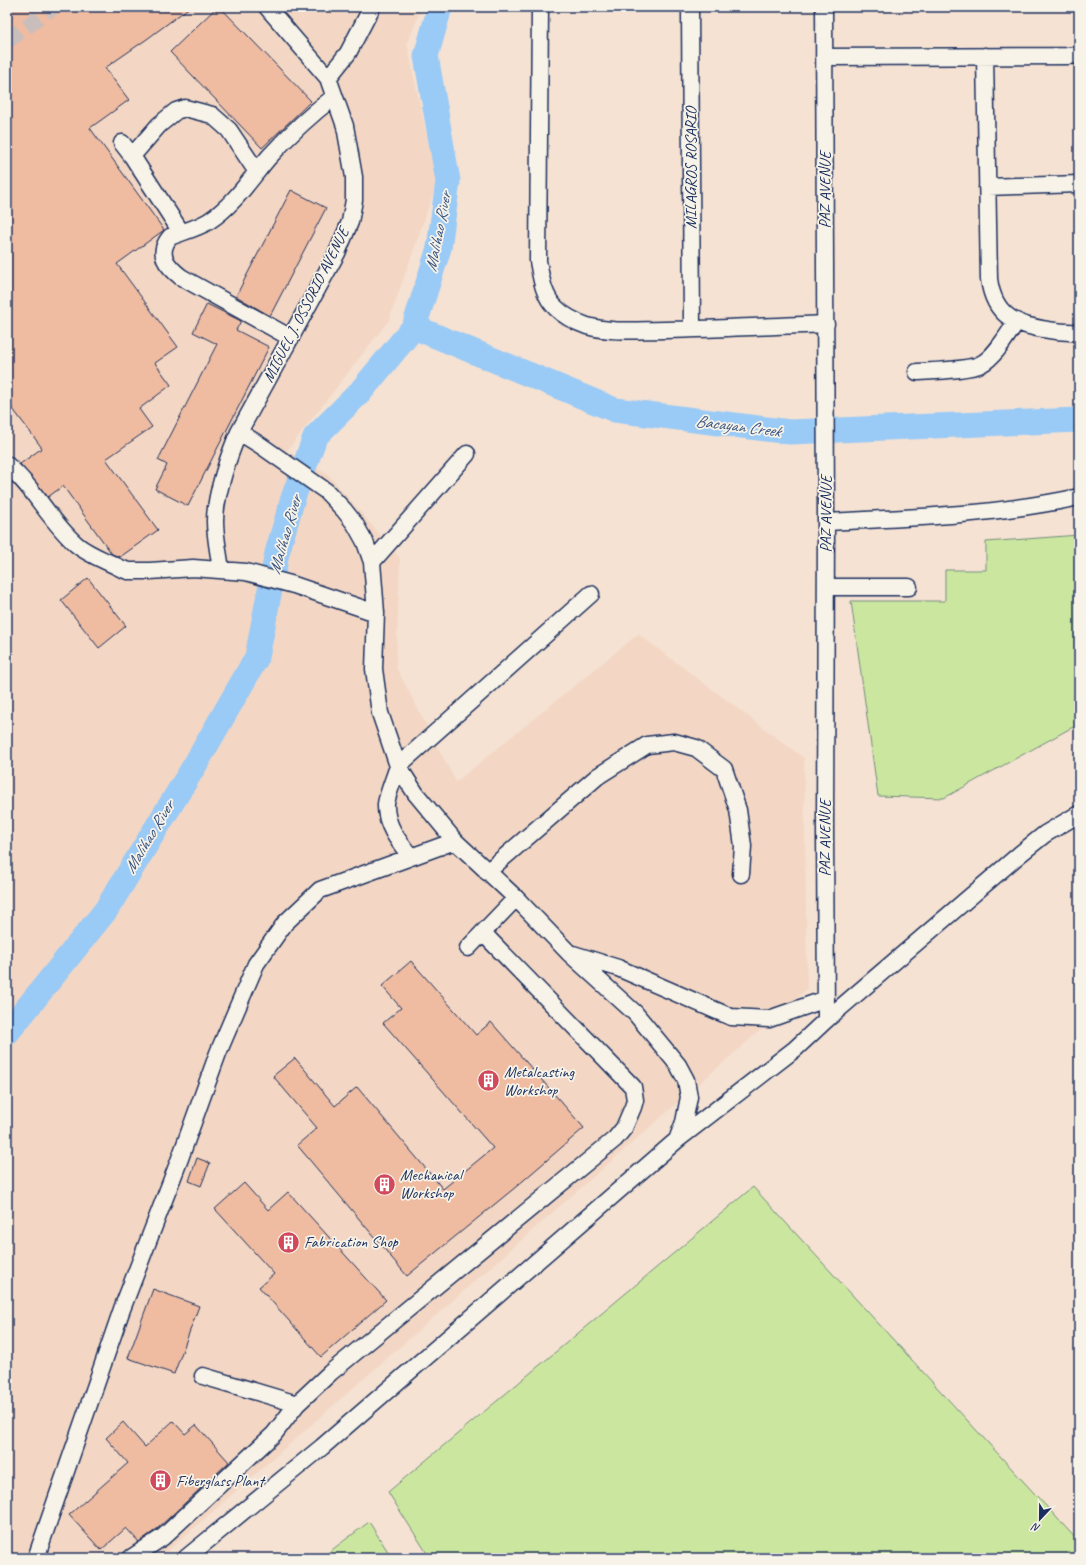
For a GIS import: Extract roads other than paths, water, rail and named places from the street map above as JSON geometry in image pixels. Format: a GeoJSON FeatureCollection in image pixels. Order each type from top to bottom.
{"type":"FeatureCollection","features":[{"type":"Feature","properties":{"kind":"street","name":"MIGUEL J. OSSORIO AVENUE"},"geometry":{"type":"LineString","coordinates":[[221,570],[215,520],[220,491],[227,465],[239,432],[337,254],[350,222],[354,200],[354,177],[345,126],[328,78],[267,7]]}},
{"type":"Feature","properties":{"kind":"street"},"geometry":{"type":"LineString","coordinates":[[328,78],[348,53],[372,7]]}},
{"type":"Feature","properties":{"kind":"street"},"geometry":{"type":"LineString","coordinates":[[540,7],[538,261],[542,282],[547,296],[555,307],[566,316],[587,326],[610,330],[692,330],[826,324]]}},
{"type":"Feature","properties":{"kind":"street","name":"MILAGROS ROSARIO"},"geometry":{"type":"LineString","coordinates":[[690,7],[692,330]]}},
{"type":"Feature","properties":{"kind":"street","name":"PAZ AVENUE"},"geometry":{"type":"LineString","coordinates":[[824,7],[826,324],[826,1020]]}},
{"type":"Feature","properties":{"kind":"street"},"geometry":{"type":"LineString","coordinates":[[824,57],[1079,55]]}},
{"type":"Feature","properties":{"kind":"street"},"geometry":{"type":"LineString","coordinates":[[985,56],[989,279],[991,293],[999,308],[1010,318],[1026,325],[1049,330],[1079,332]]}},
{"type":"Feature","properties":{"kind":"street"},"geometry":{"type":"LineString","coordinates":[[291,338],[181,277],[171,269],[165,259],[163,250],[165,242],[170,237],[208,222],[222,211],[301,124],[313,113],[334,98]]}},
{"type":"Feature","properties":{"kind":"street"},"geometry":{"type":"LineString","coordinates":[[132,156],[159,125],[176,111],[185,108],[212,115],[229,130],[257,172]]}},
{"type":"Feature","properties":{"kind":"street"},"geometry":{"type":"LineString","coordinates":[[122,143],[181,232]]}},
{"type":"Feature","properties":{"kind":"street"},"geometry":{"type":"LineString","coordinates":[[987,187],[1079,184]]}},
{"type":"Feature","properties":{"kind":"street"},"geometry":{"type":"LineString","coordinates":[[917,372],[968,367],[981,364],[988,359],[1017,321]]}},
{"type":"Feature","properties":{"kind":"street"},"geometry":{"type":"LineString","coordinates":[[239,432],[326,491],[355,524],[365,542],[372,562],[376,613],[374,669],[380,713],[398,766],[416,794],[454,841],[516,898],[569,953],[635,1013],[678,1066],[686,1080],[689,1097],[684,1122],[677,1140]]}},
{"type":"Feature","properties":{"kind":"street"},"geometry":{"type":"LineString","coordinates":[[372,562],[467,454]]}},
{"type":"Feature","properties":{"kind":"street"},"geometry":{"type":"LineString","coordinates":[[7,465],[17,473],[48,513],[78,545],[107,562],[128,571],[150,572],[193,568],[246,572],[294,585],[376,613]]}},
{"type":"Feature","properties":{"kind":"street"},"geometry":{"type":"LineString","coordinates":[[826,522],[914,518],[1011,509],[1079,497]]}},
{"type":"Feature","properties":{"kind":"street"},"geometry":{"type":"LineString","coordinates":[[826,587],[909,587]]}},
{"type":"Feature","properties":{"kind":"street"},"geometry":{"type":"LineString","coordinates":[[411,857],[395,836],[389,821],[386,804],[398,766],[592,594]]}},
{"type":"Feature","properties":{"kind":"street"},"geometry":{"type":"LineString","coordinates":[[487,872],[598,776],[647,745],[674,742],[696,748],[724,769],[738,810],[743,846],[741,874]]}},
{"type":"Feature","properties":{"kind":"street"},"geometry":{"type":"LineString","coordinates":[[186,1558],[322,1447],[677,1140],[795,1049],[826,1020],[1020,854],[1045,834],[1079,814]]}},
{"type":"Feature","properties":{"kind":"street"},"geometry":{"type":"LineString","coordinates":[[36,1558],[122,1308],[179,1161],[218,1053],[256,964],[285,923],[320,890],[454,841]]}},
{"type":"Feature","properties":{"kind":"street"},"geometry":{"type":"LineString","coordinates":[[468,948],[516,898]]}},
{"type":"Feature","properties":{"kind":"street"},"geometry":{"type":"LineString","coordinates":[[132,1558],[163,1537],[274,1434],[297,1404],[330,1374],[615,1139],[624,1128],[635,1100],[634,1087],[483,933]]}},
{"type":"Feature","properties":{"kind":"street"},"geometry":{"type":"LineString","coordinates":[[569,953],[618,968],[730,1017],[769,1019],[826,999]]}},
{"type":"Feature","properties":{"kind":"street"},"geometry":{"type":"LineString","coordinates":[[203,1376],[297,1404]]}},
{"type":"Feature","properties":{"kind":"waterway","name":"Malihao River"},"geometry":{"type":"LineString","coordinates":[[7,1033],[106,910],[195,765],[257,657],[277,553],[293,498],[315,437],[361,391],[414,327],[439,248],[448,181],[426,56],[440,7]]}},
{"type":"Feature","properties":{"kind":"waterway","name":"Bacayan Creek"},"geometry":{"type":"LineString","coordinates":[[414,327],[615,410],[790,432],[1079,420]]}},
{"type":"Feature","properties":{"kind":"tunnel"},"geometry":{"type":"LineString","coordinates":[[7,41],[53,7]]}},
{"type":"Feature","properties":{"kind":"place","name":"Metalcasting Workshop"},"geometry":{"type":"Point","coordinates":[489,1081]}},
{"type":"Feature","properties":{"kind":"place","name":"Mechanical Workshop"},"geometry":{"type":"Point","coordinates":[384,1184]}},
{"type":"Feature","properties":{"kind":"place","name":"Fabrication Shop"},"geometry":{"type":"Point","coordinates":[289,1242]}},
{"type":"Feature","properties":{"kind":"place","name":"Fiberglass Plant"},"geometry":{"type":"Point","coordinates":[160,1481]}}]}
